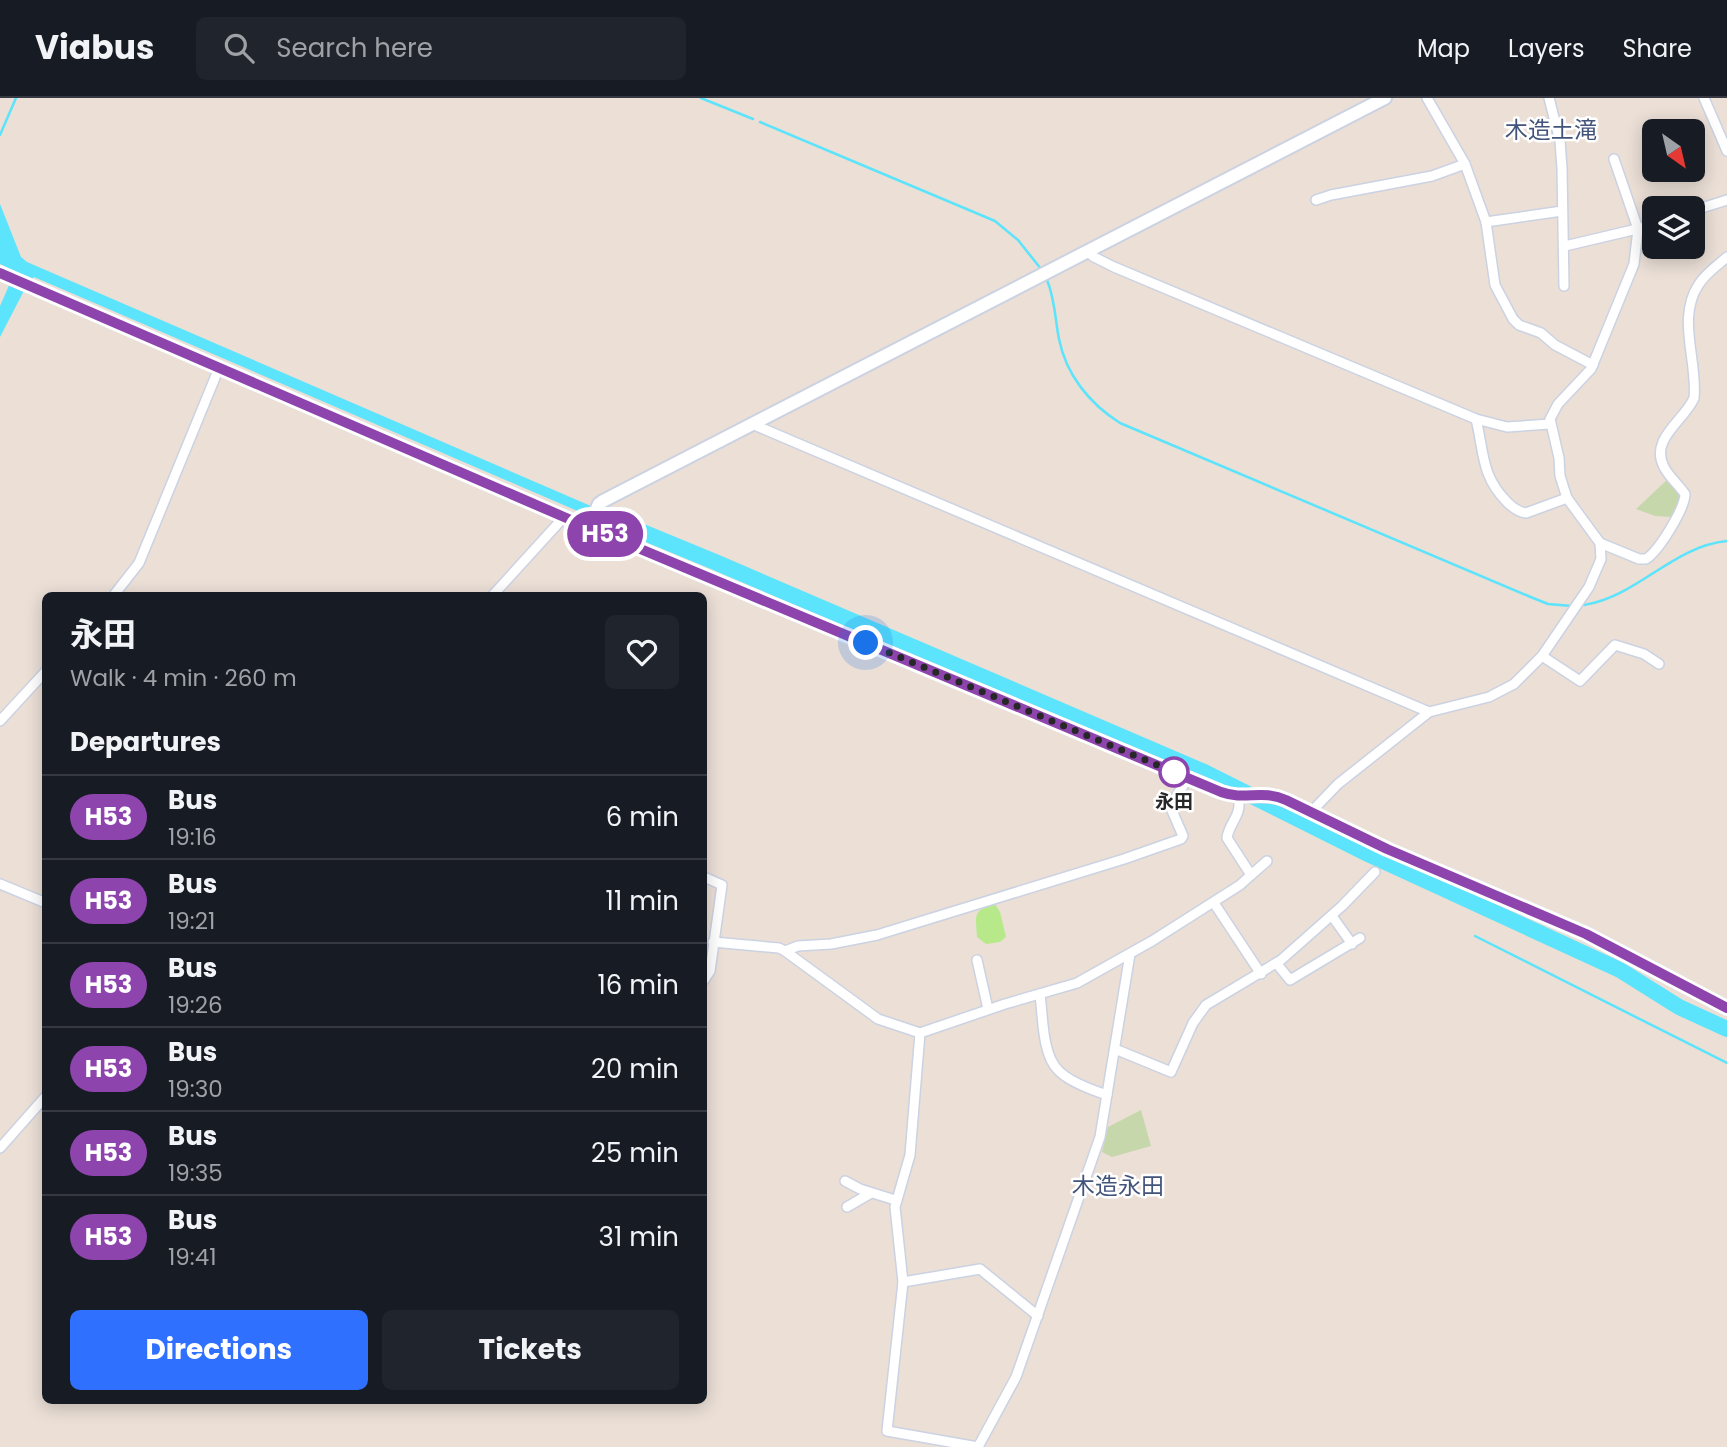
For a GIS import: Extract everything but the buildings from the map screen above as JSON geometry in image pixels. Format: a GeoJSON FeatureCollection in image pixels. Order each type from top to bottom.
{"type":"FeatureCollection","features":[{"type":"Feature","properties":{"kind":"main road"},"geometry":{"type":"LineString","coordinates":[[590,524],[599,504],[1385,98]]}},
{"type":"Feature","properties":{"kind":"main road"},"geometry":{"type":"LineString","coordinates":[[5,275],[564,517],[590,524],[1188,778],[1239,797],[1276,795],[1387,849],[1586,934],[1727,1008]]}},
{"type":"Feature","properties":{"kind":"street"},"geometry":{"type":"LineString","coordinates":[[1427,98],[1465,163],[1486,222],[1495,285],[1516,323],[1541,333],[1555,345],[1593,365]]}},
{"type":"Feature","properties":{"kind":"street"},"geometry":{"type":"LineString","coordinates":[[1549,98],[1561,154],[1564,286]]}},
{"type":"Feature","properties":{"kind":"street"},"geometry":{"type":"LineString","coordinates":[[1704,98],[1727,151]]}},
{"type":"Feature","properties":{"kind":"street"},"geometry":{"type":"LineString","coordinates":[[1614,159],[1638,229],[1637,253],[1593,365],[1552,411],[1550,424],[1567,498],[1600,543],[1639,559],[1646,559],[1658,548],[1683,504],[1685,494],[1662,463],[1662,446],[1667,433],[1694,398],[1689,328],[1693,296],[1704,278],[1727,257]]}},
{"type":"Feature","properties":{"kind":"street"},"geometry":{"type":"LineString","coordinates":[[1316,200],[1432,176],[1465,163]]}},
{"type":"Feature","properties":{"kind":"street"},"geometry":{"type":"LineString","coordinates":[[1705,207],[1727,200]]}},
{"type":"Feature","properties":{"kind":"street"},"geometry":{"type":"LineString","coordinates":[[1486,222],[1562,211]]}},
{"type":"Feature","properties":{"kind":"street"},"geometry":{"type":"LineString","coordinates":[[1565,246],[1642,228]]}},
{"type":"Feature","properties":{"kind":"street"},"geometry":{"type":"LineString","coordinates":[[1087,251],[1114,267],[1476,419],[1507,426],[1550,424]]}},
{"type":"Feature","properties":{"kind":"street"},"geometry":{"type":"LineString","coordinates":[[116,592],[139,563],[219,368]]}},
{"type":"Feature","properties":{"kind":"street"},"geometry":{"type":"LineString","coordinates":[[1476,419],[1486,472],[1513,507],[1526,513],[1567,498]]}},
{"type":"Feature","properties":{"kind":"street"},"geometry":{"type":"LineString","coordinates":[[752,425],[1429,712]]}},
{"type":"Feature","properties":{"kind":"street"},"geometry":{"type":"LineString","coordinates":[[496,592],[564,517]]}},
{"type":"Feature","properties":{"kind":"street"},"geometry":{"type":"LineString","coordinates":[[1311,812],[1338,784],[1429,712],[1498,693],[1521,677],[1542,656],[1589,587],[1601,559],[1600,543]]}},
{"type":"Feature","properties":{"kind":"street"},"geometry":{"type":"LineString","coordinates":[[1542,656],[1580,681],[1615,645],[1644,654],[1659,664]]}},
{"type":"Feature","properties":{"kind":"street"},"geometry":{"type":"LineString","coordinates":[[0,721],[42,675]]}},
{"type":"Feature","properties":{"kind":"street"},"geometry":{"type":"LineString","coordinates":[[785,951],[798,946],[831,944],[877,935],[1181,839],[1183,836],[1170,806],[1188,778]]}},
{"type":"Feature","properties":{"kind":"street"},"geometry":{"type":"LineString","coordinates":[[1239,797],[1240,812],[1229,829],[1227,838],[1251,875]]}},
{"type":"Feature","properties":{"kind":"street"},"geometry":{"type":"LineString","coordinates":[[713,942],[779,948],[878,1019],[920,1033],[988,1009],[1077,983],[1214,903],[1240,886],[1267,861]]}},
{"type":"Feature","properties":{"kind":"street"},"geometry":{"type":"LineString","coordinates":[[1115,1049],[1171,1073],[1193,1023],[1202,1010],[1213,1000],[1277,964],[1332,916],[1375,872]]}},
{"type":"Feature","properties":{"kind":"street"},"geometry":{"type":"LineString","coordinates":[[707,878],[722,885],[710,971],[707,976]]}},
{"type":"Feature","properties":{"kind":"street"},"geometry":{"type":"LineString","coordinates":[[0,884],[42,901]]}},
{"type":"Feature","properties":{"kind":"street"},"geometry":{"type":"LineString","coordinates":[[1214,903],[1261,974]]}},
{"type":"Feature","properties":{"kind":"street"},"geometry":{"type":"LineString","coordinates":[[1277,964],[1290,980],[1356,941],[1332,916]]}},
{"type":"Feature","properties":{"kind":"street"},"geometry":{"type":"LineString","coordinates":[[920,1033],[910,1155],[895,1200],[903,1282],[887,1431],[978,1447],[1013,1384],[1094,1156],[1130,954]]}},
{"type":"Feature","properties":{"kind":"street"},"geometry":{"type":"LineString","coordinates":[[977,960],[988,1009]]}},
{"type":"Feature","properties":{"kind":"street"},"geometry":{"type":"LineString","coordinates":[[1040,995],[1045,1040],[1056,1069],[1107,1095]]}},
{"type":"Feature","properties":{"kind":"street"},"geometry":{"type":"LineString","coordinates":[[0,1148],[42,1101]]}},
{"type":"Feature","properties":{"kind":"street"},"geometry":{"type":"LineString","coordinates":[[845,1181],[895,1200]]}},
{"type":"Feature","properties":{"kind":"street"},"geometry":{"type":"LineString","coordinates":[[847,1207],[871,1193]]}},
{"type":"Feature","properties":{"kind":"street"},"geometry":{"type":"LineString","coordinates":[[903,1282],[980,1269],[1038,1317]]}},
{"type":"Feature","properties":{"kind":"green space"},"geometry":{"type":"Polygon","coordinates":[[[1668,479],[1681,493],[1672,517],[1655,516],[1636,509],[1668,479]]]}},
{"type":"Feature","properties":{"kind":"green space"},"geometry":{"type":"Polygon","coordinates":[[[995,904],[1000,912],[1006,937],[1000,942],[986,944],[977,937],[977,914],[995,904]]]}},
{"type":"Feature","properties":{"kind":"green space"},"geometry":{"type":"Polygon","coordinates":[[[1141,1110],[1151,1146],[1112,1157],[1102,1152],[1108,1127],[1141,1110]]]}},
{"type":"Feature","properties":{"kind":"water"},"geometry":{"type":"Polygon","coordinates":[[[0,204],[21,257],[27,262],[614,516],[610,525],[34,277],[29,281],[0,337],[0,306],[14,274],[0,264],[0,204]]]}},
{"type":"Feature","properties":{"kind":"waterway"},"geometry":{"type":"LineString","coordinates":[[0,135],[16,98]]}},
{"type":"Feature","properties":{"kind":"waterway"},"geometry":{"type":"LineString","coordinates":[[701,98],[753,119]]}},
{"type":"Feature","properties":{"kind":"waterway"},"geometry":{"type":"LineString","coordinates":[[760,122],[995,221],[1018,240],[1041,269]]}},
{"type":"Feature","properties":{"kind":"waterway"},"geometry":{"type":"LineString","coordinates":[[1047,280],[1067,365],[1089,398],[1120,423],[1533,598],[1548,604],[1572,606]]}},
{"type":"Feature","properties":{"kind":"waterway"},"geometry":{"type":"LineString","coordinates":[[594,512],[1202,771],[1370,855],[1620,970],[1679,1007],[1727,1029]]}},
{"type":"Feature","properties":{"kind":"waterway"},"geometry":{"type":"LineString","coordinates":[[1584,605],[1621,592],[1689,552],[1727,541]]}},
{"type":"Feature","properties":{"kind":"waterway"},"geometry":{"type":"LineString","coordinates":[[1475,936],[1727,1063]]}},
{"type":"Feature","properties":{"kind":"bus line","name":"H53"},"geometry":{"type":"LineString","coordinates":[[0,273],[564,517],[1221,792],[1238,797],[1276,795],[1387,849],[1586,934],[1727,1008]]}},
{"type":"Feature","properties":{"kind":"place","name":"永田"},"geometry":{"type":"Point","coordinates":[1174,772]}},
{"type":"Feature","properties":{"kind":"district","name":"木造土滝"},"geometry":{"type":"Point","coordinates":[1551,130]}},
{"type":"Feature","properties":{"kind":"district","name":"木造永田"},"geometry":{"type":"Point","coordinates":[1118,1186]}},
{"type":"Feature","properties":{"kind":"route"},"geometry":{"type":"LineString","coordinates":[[866,643],[1174,772]]}}]}
